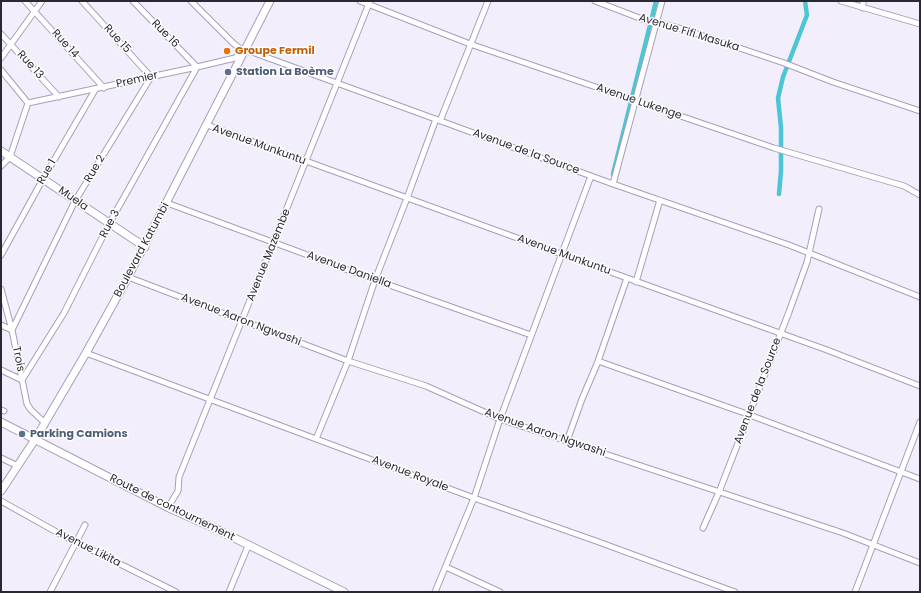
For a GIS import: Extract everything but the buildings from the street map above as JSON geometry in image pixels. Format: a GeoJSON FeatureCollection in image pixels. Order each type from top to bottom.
{"type":"FeatureCollection","features":[{"type":"Feature","properties":{"kind":"street","name":"Rue 14"},"geometry":{"type":"LineString","coordinates":[[24,1],[104,88]]}},
{"type":"Feature","properties":{"kind":"street"},"geometry":{"type":"LineString","coordinates":[[1,58],[42,1]]}},
{"type":"Feature","properties":{"kind":"street","name":"Rue 15"},"geometry":{"type":"LineString","coordinates":[[82,1],[151,77]]}},
{"type":"Feature","properties":{"kind":"street","name":"Rue 16"},"geometry":{"type":"LineString","coordinates":[[133,1],[197,67]]}},
{"type":"Feature","properties":{"kind":"street"},"geometry":{"type":"LineString","coordinates":[[191,1],[243,51]]}},
{"type":"Feature","properties":{"kind":"street","name":"Boulevard Katumbi"},"geometry":{"type":"LineString","coordinates":[[1,491],[45,423],[145,247],[207,126],[243,51],[270,1]]}},
{"type":"Feature","properties":{"kind":"street","name":"Avenue Lukenge"},"geometry":{"type":"LineString","coordinates":[[360,1],[369,3],[470,44],[774,148],[904,186],[920,195]]}},
{"type":"Feature","properties":{"kind":"street"},"geometry":{"type":"LineString","coordinates":[[316,439],[348,361],[375,280],[407,198],[488,1]]}},
{"type":"Feature","properties":{"kind":"street","name":"Avenue Fifi Masuka"},"geometry":{"type":"LineString","coordinates":[[595,1],[655,24],[661,23],[784,63],[833,82],[920,111]]}},
{"type":"Feature","properties":{"kind":"street"},"geometry":{"type":"LineString","coordinates":[[613,184],[662,1]]}},
{"type":"Feature","properties":{"kind":"street"},"geometry":{"type":"LineString","coordinates":[[841,1],[920,24]]}},
{"type":"Feature","properties":{"kind":"street"},"geometry":{"type":"LineString","coordinates":[[863,1],[863,8]]}},
{"type":"Feature","properties":{"kind":"street","name":"Avenue Mazembe"},"geometry":{"type":"LineString","coordinates":[[170,508],[170,504],[178,491],[179,477],[369,3]]}},
{"type":"Feature","properties":{"kind":"street","name":"Rue 13"},"geometry":{"type":"LineString","coordinates":[[1,34],[59,97]]}},
{"type":"Feature","properties":{"kind":"street","name":"Premier"},"geometry":{"type":"LineString","coordinates":[[28,103],[95,90],[235,58],[243,51]]}},
{"type":"Feature","properties":{"kind":"street","name":"Avenue de la Source"},"geometry":{"type":"LineString","coordinates":[[243,51],[252,52],[336,84],[808,253],[920,297]]}},
{"type":"Feature","properties":{"kind":"street","name":"Rue 3"},"geometry":{"type":"LineString","coordinates":[[22,380],[64,313],[109,224],[197,67]]}},
{"type":"Feature","properties":{"kind":"street"},"geometry":{"type":"LineString","coordinates":[[1,70],[28,103],[10,157],[1,166]]}},
{"type":"Feature","properties":{"kind":"street","name":"Rue 2"},"geometry":{"type":"LineString","coordinates":[[12,330],[75,201],[151,77]]}},
{"type":"Feature","properties":{"kind":"street","name":"Rue 1"},"geometry":{"type":"LineString","coordinates":[[1,255],[43,178],[95,90]]}},
{"type":"Feature","properties":{"kind":"street","name":"Avenue Munkuntu"},"geometry":{"type":"LineString","coordinates":[[207,126],[636,282],[781,333],[920,386]]}},
{"type":"Feature","properties":{"kind":"street","name":"Muela"},"geometry":{"type":"LineString","coordinates":[[1,150],[145,247]]}},
{"type":"Feature","properties":{"kind":"street"},"geometry":{"type":"LineString","coordinates":[[435,592],[474,498],[500,419],[591,176]]}},
{"type":"Feature","properties":{"kind":"street"},"geometry":{"type":"LineString","coordinates":[[636,282],[660,200]]}},
{"type":"Feature","properties":{"kind":"street","name":"Avenue Daniella"},"geometry":{"type":"LineString","coordinates":[[167,204],[531,335]]}},
{"type":"Feature","properties":{"kind":"street","name":"Avenue de la Source"},"geometry":{"type":"LineString","coordinates":[[704,528],[781,333],[807,262],[819,209]]}},
{"type":"Feature","properties":{"kind":"street","name":"Avenue Aaron Ngwashi"},"geometry":{"type":"LineString","coordinates":[[128,277],[348,361],[426,386],[500,419],[874,544],[920,563]]}},
{"type":"Feature","properties":{"kind":"street"},"geometry":{"type":"LineString","coordinates":[[567,441],[598,361],[627,278]]}},
{"type":"Feature","properties":{"kind":"street","name":"Trois"},"geometry":{"type":"LineString","coordinates":[[1,289],[12,330],[27,404],[31,410],[45,423]]}},
{"type":"Feature","properties":{"kind":"street"},"geometry":{"type":"LineString","coordinates":[[1,325],[12,330]]}},
{"type":"Feature","properties":{"kind":"street","name":"Avenue Royale"},"geometry":{"type":"LineString","coordinates":[[86,353],[474,498],[735,592]]}},
{"type":"Feature","properties":{"kind":"street"},"geometry":{"type":"LineString","coordinates":[[598,361],[749,415],[920,479]]}},
{"type":"Feature","properties":{"kind":"street"},"geometry":{"type":"LineString","coordinates":[[1,370],[22,380]]}},
{"type":"Feature","properties":{"kind":"street","name":"Route de contournement"},"geometry":{"type":"LineString","coordinates":[[1,422],[36,438],[170,508],[344,592]]}},
{"type":"Feature","properties":{"kind":"street"},"geometry":{"type":"LineString","coordinates":[[855,592],[920,422]]}},
{"type":"Feature","properties":{"kind":"street"},"geometry":{"type":"LineString","coordinates":[[1,458],[18,466]]}},
{"type":"Feature","properties":{"kind":"street","name":"Avenue Likita"},"geometry":{"type":"LineString","coordinates":[[1,501],[76,543],[176,592]]}},
{"type":"Feature","properties":{"kind":"street"},"geometry":{"type":"LineString","coordinates":[[50,592],[85,525]]}},
{"type":"Feature","properties":{"kind":"street"},"geometry":{"type":"LineString","coordinates":[[229,592],[248,546]]}},
{"type":"Feature","properties":{"kind":"street"},"geometry":{"type":"LineString","coordinates":[[446,567],[500,592]]}},
{"type":"Feature","properties":{"kind":"waterway"},"geometry":{"type":"LineString","coordinates":[[613,174],[656,1]]}},
{"type":"Feature","properties":{"kind":"waterway"},"geometry":{"type":"LineString","coordinates":[[779,194],[781,171],[781,128],[778,98],[783,77],[807,15],[805,1]]}},
{"type":"Feature","properties":{"kind":"place","name":"Groupe Fermil"},"geometry":{"type":"Point","coordinates":[227,51]}},
{"type":"Feature","properties":{"kind":"place","name":"Station La Boème"},"geometry":{"type":"Point","coordinates":[228,72]}},
{"type":"Feature","properties":{"kind":"place","name":"Parking Camions"},"geometry":{"type":"Point","coordinates":[22,434]}}]}
